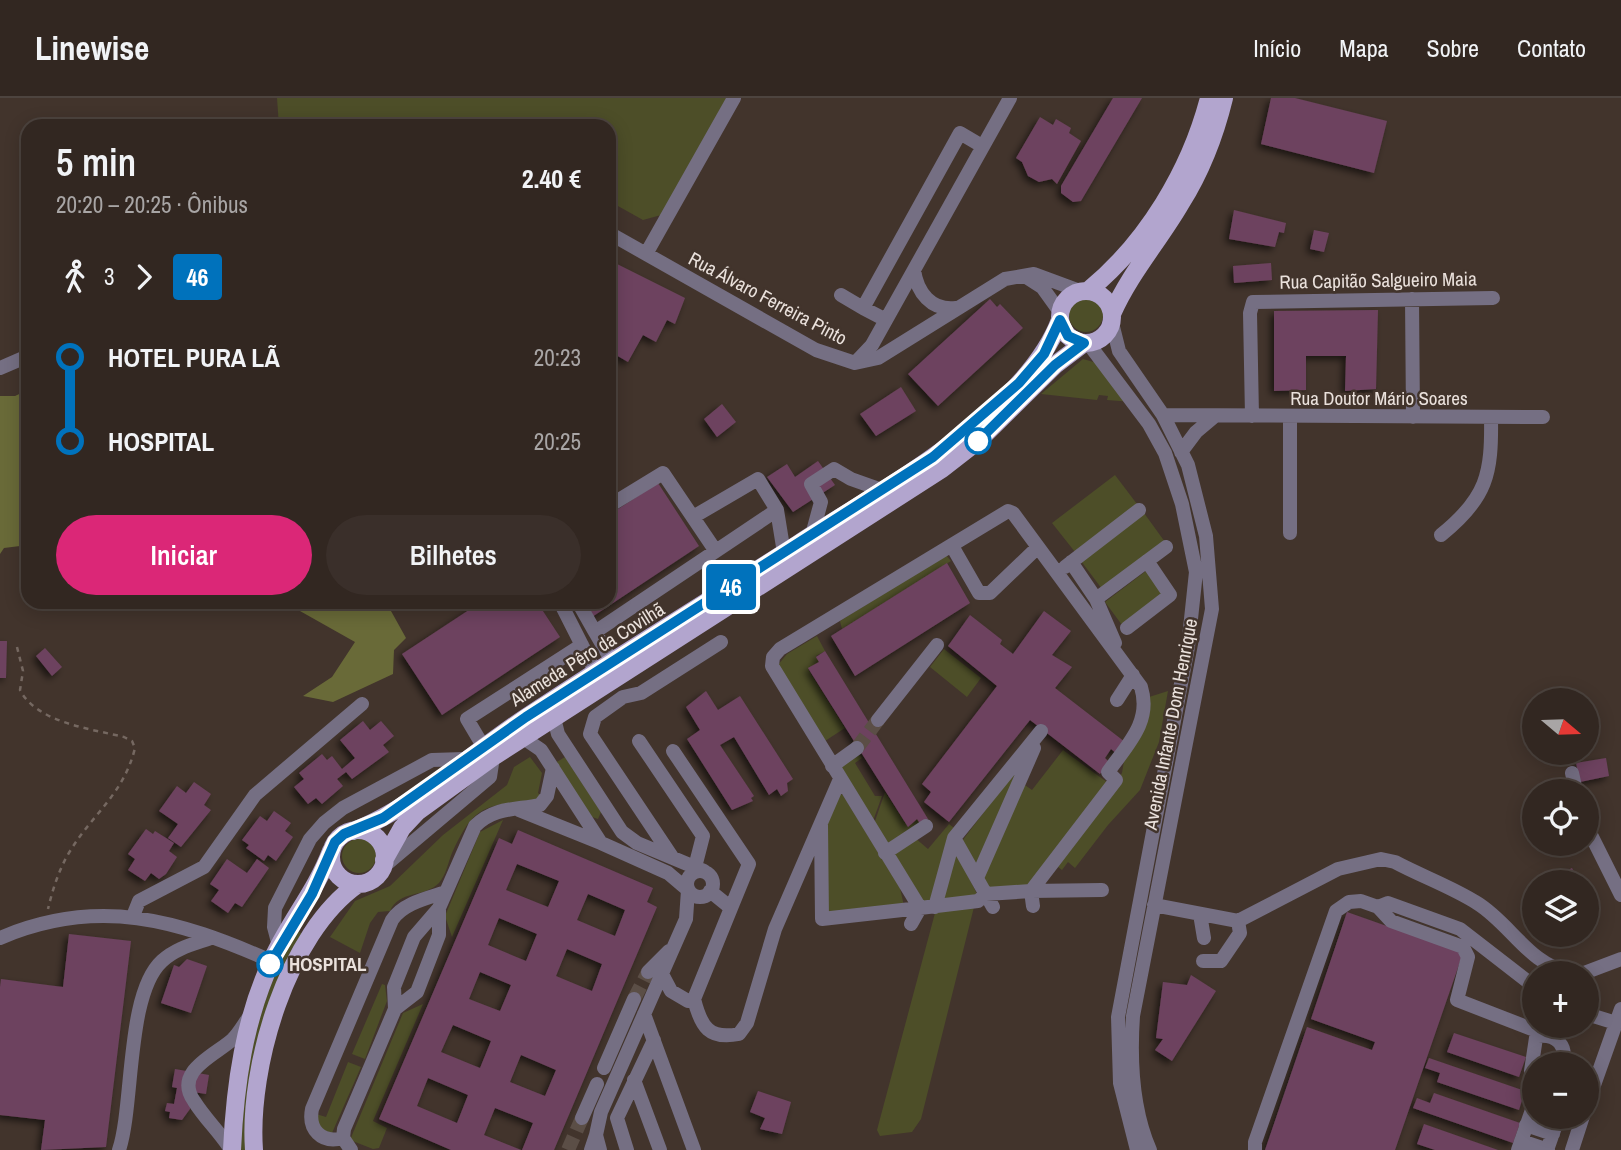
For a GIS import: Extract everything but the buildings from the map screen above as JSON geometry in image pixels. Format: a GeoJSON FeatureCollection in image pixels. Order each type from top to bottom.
{"type":"FeatureCollection","features":[{"type":"Feature","properties":{"kind":"main road"},"geometry":{"type":"LineString","coordinates":[[1209,98],[1195,140],[1168,196],[1129,251],[1084,291],[1067,299],[1060,316],[1068,336],[1086,343],[1103,337],[1125,285],[1187,194],[1209,146],[1224,98]]}},
{"type":"Feature","properties":{"kind":"main road"},"geometry":{"type":"LineString","coordinates":[[1084,291],[1105,298],[1112,319]]}},
{"type":"Feature","properties":{"kind":"main road","name":"Alameda Pêro da Covilhã"},"geometry":{"type":"LineString","coordinates":[[254,1150],[253,1134],[264,1057],[282,993],[293,966],[321,918],[333,904],[358,884],[377,876],[402,828],[417,812],[488,752],[596,673],[882,491],[959,436],[1019,383],[1044,354],[1060,316]]}},
{"type":"Feature","properties":{"kind":"main road","name":"Alameda Pêro da Covilhã"},"geometry":{"type":"LineString","coordinates":[[232,1150],[240,1066],[254,1010],[275,954],[312,894],[331,851],[344,834],[394,811],[464,759],[522,737],[908,492],[978,441],[1016,407],[1055,365],[1086,343]]}},
{"type":"Feature","properties":{"kind":"main road"},"geometry":{"type":"LineString","coordinates":[[353,831],[367,832],[379,841],[383,864]]}},
{"type":"Feature","properties":{"kind":"main road"},"geometry":{"type":"LineString","coordinates":[[331,851],[335,872],[343,880],[358,884]]}},
{"type":"Feature","properties":{"kind":"street"},"geometry":{"type":"LineString","coordinates":[[646,254],[734,98]]}},
{"type":"Feature","properties":{"kind":"street"},"geometry":{"type":"LineString","coordinates":[[855,363],[872,345],[1007,99]]}},
{"type":"Feature","properties":{"kind":"street"},"geometry":{"type":"LineString","coordinates":[[863,308],[960,133],[982,146]]}},
{"type":"Feature","properties":{"kind":"street","name":"Rua Álvaro Ferreira Pinto"},"geometry":{"type":"LineString","coordinates":[[616,237],[816,350],[855,363],[878,358],[984,290],[1020,275]]}},
{"type":"Feature","properties":{"kind":"street"},"geometry":{"type":"LineString","coordinates":[[914,270],[916,287],[923,295],[945,310],[956,308]]}},
{"type":"Feature","properties":{"kind":"street"},"geometry":{"type":"LineString","coordinates":[[1020,275],[1034,274],[1084,291]]}},
{"type":"Feature","properties":{"kind":"street"},"geometry":{"type":"LineString","coordinates":[[1020,275],[1042,288],[1060,316]]}},
{"type":"Feature","properties":{"kind":"street"},"geometry":{"type":"LineString","coordinates":[[841,295],[886,320]]}},
{"type":"Feature","properties":{"kind":"street","name":"Rua Capitão Salgueiro Maia"},"geometry":{"type":"LineString","coordinates":[[1252,416],[1250,313],[1253,302],[1493,298]]}},
{"type":"Feature","properties":{"kind":"street"},"geometry":{"type":"LineString","coordinates":[[1412,299],[1413,417]]}},
{"type":"Feature","properties":{"kind":"street","name":"Avenida Infante Dom Henrique"},"geometry":{"type":"LineString","coordinates":[[1112,319],[1119,351],[1163,415],[1198,496],[1206,536],[1212,609],[1137,991],[1131,1042],[1135,1094],[1150,1150]]}},
{"type":"Feature","properties":{"kind":"street","name":"Avenida Infante Dom Henrique"},"geometry":{"type":"LineString","coordinates":[[1086,343],[1149,425],[1165,453],[1182,504],[1196,572],[1188,647],[1118,1017],[1120,1083],[1137,1150]]}},
{"type":"Feature","properties":{"kind":"street"},"geometry":{"type":"LineString","coordinates":[[0,368],[21,359]]}},
{"type":"Feature","properties":{"kind":"street","name":"Rua Doutor Mário Soares"},"geometry":{"type":"LineString","coordinates":[[1163,415],[1543,417]]}},
{"type":"Feature","properties":{"kind":"street"},"geometry":{"type":"LineString","coordinates":[[1181,452],[1196,432],[1214,416]]}},
{"type":"Feature","properties":{"kind":"street"},"geometry":{"type":"LineString","coordinates":[[1290,416],[1290,533]]}},
{"type":"Feature","properties":{"kind":"street"},"geometry":{"type":"LineString","coordinates":[[1441,535],[1474,504],[1487,480],[1491,417]]}},
{"type":"Feature","properties":{"kind":"street"},"geometry":{"type":"LineString","coordinates":[[812,535],[821,502],[811,484],[834,469],[882,491]]}},
{"type":"Feature","properties":{"kind":"street"},"geometry":{"type":"LineString","coordinates":[[616,502],[663,473],[715,550]]}},
{"type":"Feature","properties":{"kind":"street"},"geometry":{"type":"LineString","coordinates":[[693,517],[758,480],[777,510],[784,553]]}},
{"type":"Feature","properties":{"kind":"street"},"geometry":{"type":"LineString","coordinates":[[595,632],[777,510]]}},
{"type":"Feature","properties":{"kind":"street"},"geometry":{"type":"LineString","coordinates":[[1057,573],[1139,510]]}},
{"type":"Feature","properties":{"kind":"street"},"geometry":{"type":"LineString","coordinates":[[927,907],[885,853],[772,666],[773,657],[780,649],[1008,511],[1013,513],[1142,687],[1146,702],[1138,732],[1108,772],[1116,780],[1031,891],[1033,906]]}},
{"type":"Feature","properties":{"kind":"street"},"geometry":{"type":"LineString","coordinates":[[952,546],[979,593],[990,593],[1038,547]]}},
{"type":"Feature","properties":{"kind":"street"},"geometry":{"type":"LineString","coordinates":[[1096,599],[1166,547]]}},
{"type":"Feature","properties":{"kind":"street"},"geometry":{"type":"LineString","coordinates":[[1127,628],[1170,595],[1147,561]]}},
{"type":"Feature","properties":{"kind":"street"},"geometry":{"type":"LineString","coordinates":[[1071,562],[1096,599],[1129,670],[1117,700]]}},
{"type":"Feature","properties":{"kind":"street"},"geometry":{"type":"LineString","coordinates":[[564,609],[596,673]]}},
{"type":"Feature","properties":{"kind":"street"},"geometry":{"type":"LineString","coordinates":[[582,609],[613,663]]}},
{"type":"Feature","properties":{"kind":"street"},"geometry":{"type":"LineString","coordinates":[[672,857],[590,734],[590,727],[595,717],[623,697],[641,693],[721,642]]}},
{"type":"Feature","properties":{"kind":"street"},"geometry":{"type":"LineString","coordinates":[[488,752],[467,719],[582,645]]}},
{"type":"Feature","properties":{"kind":"street"},"geometry":{"type":"LineString","coordinates":[[878,720],[937,645]]}},
{"type":"Feature","properties":{"kind":"street"},"geometry":{"type":"LineString","coordinates":[[133,916],[139,901],[204,867],[255,795],[362,704]]}},
{"type":"Feature","properties":{"kind":"street"},"geometry":{"type":"LineString","coordinates":[[557,714],[555,722],[558,734],[610,814],[633,839],[712,878],[708,894],[686,919],[673,948],[655,973],[644,1014],[601,1112],[591,1150]]}},
{"type":"Feature","properties":{"kind":"street"},"geometry":{"type":"LineString","coordinates":[[911,924],[927,907],[954,838],[1041,731],[977,878]]}},
{"type":"Feature","properties":{"kind":"street"},"geometry":{"type":"LineString","coordinates":[[522,737],[541,750],[601,843]]}},
{"type":"Feature","properties":{"kind":"street"},"geometry":{"type":"LineString","coordinates":[[639,741],[703,836],[698,869],[687,879],[686,919]]}},
{"type":"Feature","properties":{"kind":"street"},"geometry":{"type":"LineString","coordinates":[[673,751],[749,864],[694,999],[700,1022],[709,1033],[725,1037],[740,1034],[747,1023],[775,929],[821,820],[836,772],[857,748]]}},
{"type":"Feature","properties":{"kind":"street"},"geometry":{"type":"LineString","coordinates":[[0,938],[47,919],[105,914],[133,916],[275,954],[275,908],[310,839],[324,823],[342,807],[432,760],[464,759]]}},
{"type":"Feature","properties":{"kind":"street"},"geometry":{"type":"LineString","coordinates":[[394,1003],[408,1001],[416,992],[439,929],[439,908],[475,826],[485,816],[514,808],[540,805],[547,796],[553,768]]}},
{"type":"Feature","properties":{"kind":"street"},"geometry":{"type":"LineString","coordinates":[[1572,773],[1573,779]]}},
{"type":"Feature","properties":{"kind":"street"},"geometry":{"type":"LineString","coordinates":[[514,808],[668,873],[695,897],[708,894],[731,908]]}},
{"type":"Feature","properties":{"kind":"street"},"geometry":{"type":"LineString","coordinates":[[821,820],[822,919],[990,900],[1031,891],[1102,891]]}},
{"type":"Feature","properties":{"kind":"street"},"geometry":{"type":"LineString","coordinates":[[633,839],[645,838],[651,824]]}},
{"type":"Feature","properties":{"kind":"street"},"geometry":{"type":"LineString","coordinates":[[885,853],[926,826]]}},
{"type":"Feature","properties":{"kind":"street"},"geometry":{"type":"LineString","coordinates":[[954,838],[990,900]]}},
{"type":"Feature","properties":{"kind":"street"},"geometry":{"type":"LineString","coordinates":[[1599,851],[1621,895]]}},
{"type":"Feature","properties":{"kind":"street"},"geometry":{"type":"LineString","coordinates":[[1154,905],[1238,921],[1338,869],[1381,859],[1395,862],[1476,902],[1542,961]]}},
{"type":"Feature","properties":{"kind":"street"},"geometry":{"type":"LineString","coordinates":[[439,908],[414,937],[347,1144],[324,1138],[313,1129],[309,1121],[312,1109],[392,920],[397,912],[415,902],[446,892]]}},
{"type":"Feature","properties":{"kind":"street"},"geometry":{"type":"LineString","coordinates":[[1255,1150],[1255,1142],[1336,911],[1349,902],[1361,901],[1378,907],[1391,921],[1463,947],[1468,957],[1457,1000],[1522,1023]]}},
{"type":"Feature","properties":{"kind":"street"},"geometry":{"type":"LineString","coordinates":[[1378,907],[1388,903],[1460,929],[1522,977]]}},
{"type":"Feature","properties":{"kind":"street"},"geometry":{"type":"LineString","coordinates":[[1200,914],[1204,938]]}},
{"type":"Feature","properties":{"kind":"street"},"geometry":{"type":"LineString","coordinates":[[426,920],[434,921],[439,929]]}},
{"type":"Feature","properties":{"kind":"street"},"geometry":{"type":"LineString","coordinates":[[1203,961],[1221,961],[1240,933],[1238,921]]}},
{"type":"Feature","properties":{"kind":"street"},"geometry":{"type":"LineString","coordinates":[[118,1150],[135,1033],[144,996],[160,962],[180,949],[211,938]]}},
{"type":"Feature","properties":{"kind":"street"},"geometry":{"type":"LineString","coordinates":[[1599,967],[1621,959]]}},
{"type":"Feature","properties":{"kind":"street"},"geometry":{"type":"LineString","coordinates":[[655,973],[679,997],[688,1001],[694,999]]}},
{"type":"Feature","properties":{"kind":"street"},"geometry":{"type":"LineString","coordinates":[[604,1068],[634,999]]}},
{"type":"Feature","properties":{"kind":"street"},"geometry":{"type":"LineString","coordinates":[[1599,1071],[1621,1009]]}},
{"type":"Feature","properties":{"kind":"street"},"geometry":{"type":"LineString","coordinates":[[232,1150],[194,1102],[189,1082],[192,1071],[234,1038],[254,1010]]}},
{"type":"Feature","properties":{"kind":"street"},"geometry":{"type":"LineString","coordinates":[[644,1014],[694,1150]]}},
{"type":"Feature","properties":{"kind":"street"},"geometry":{"type":"LineString","coordinates":[[1599,1018],[1616,1023]]}},
{"type":"Feature","properties":{"kind":"street"},"geometry":{"type":"LineString","coordinates":[[1550,1038],[1563,1045],[1566,1052]]}},
{"type":"Feature","properties":{"kind":"street"},"geometry":{"type":"LineString","coordinates":[[627,1150],[617,1118],[654,1040]]}},
{"type":"Feature","properties":{"kind":"street"},"geometry":{"type":"LineString","coordinates":[[634,1080],[660,1150]]}},
{"type":"Feature","properties":{"kind":"street"},"geometry":{"type":"LineString","coordinates":[[582,1118],[597,1084]]}},
{"type":"Feature","properties":{"kind":"street"},"geometry":{"type":"LineString","coordinates":[[1572,1150],[1579,1129]]}},
{"type":"Feature","properties":{"kind":"street"},"geometry":{"type":"LineString","coordinates":[[596,1135],[600,1150]]}},
{"type":"Feature","properties":{"kind":"path"},"geometry":{"type":"LineString","coordinates":[[17,647],[23,671],[20,690],[30,703],[72,724],[124,737],[132,741],[135,748],[108,805],[72,848],[64,862],[48,907],[47,919]]}},
{"type":"Feature","properties":{"kind":"green space"},"geometry":{"type":"Polygon","coordinates":[[[277,98],[727,98],[661,215],[643,220],[616,205],[616,119],[278,119],[277,98]]]}},
{"type":"Feature","properties":{"kind":"green space"},"geometry":{"type":"Polygon","coordinates":[[[1086,298],[1098,303],[1103,315],[1098,327],[1086,332],[1074,327],[1069,315],[1074,303],[1086,298]]]}},
{"type":"Feature","properties":{"kind":"green space"},"geometry":{"type":"Polygon","coordinates":[[[1083,359],[1097,363],[1133,402],[1107,400],[1108,396],[1099,395],[1097,400],[1041,394],[1083,359]]]}},
{"type":"Feature","properties":{"kind":"green space"},"geometry":{"type":"Polygon","coordinates":[[[1115,475],[1137,504],[1075,552],[1052,523],[1115,475]]]}},
{"type":"Feature","properties":{"kind":"green space"},"geometry":{"type":"Polygon","coordinates":[[[1144,513],[1165,542],[1102,589],[1081,561],[1144,513]]]}},
{"type":"Feature","properties":{"kind":"green space"},"geometry":{"type":"Polygon","coordinates":[[[946,555],[951,561],[842,629],[840,621],[946,555]]]}},
{"type":"Feature","properties":{"kind":"green space"},"geometry":{"type":"Polygon","coordinates":[[[1146,571],[1164,594],[1122,625],[1105,602],[1146,571]]]}},
{"type":"Feature","properties":{"kind":"green space"},"geometry":{"type":"Polygon","coordinates":[[[817,636],[825,651],[816,656],[819,662],[808,669],[845,728],[825,741],[778,665],[787,654],[817,636]]]}},
{"type":"Feature","properties":{"kind":"green space"},"geometry":{"type":"Polygon","coordinates":[[[944,649],[981,678],[967,697],[930,667],[944,649]]]}},
{"type":"Feature","properties":{"kind":"green space"},"geometry":{"type":"Polygon","coordinates":[[[1168,691],[1159,742],[1140,790],[1108,825],[1075,868],[1068,862],[1062,870],[1053,863],[1122,773],[1125,755],[1149,697],[1168,691]]]}},
{"type":"Feature","properties":{"kind":"green space"},"geometry":{"type":"Polygon","coordinates":[[[1063,750],[1111,785],[1032,886],[991,889],[982,877],[1022,783],[1032,790],[1063,750]]]}},
{"type":"Feature","properties":{"kind":"green space"},"geometry":{"type":"Polygon","coordinates":[[[858,753],[862,758],[855,763],[875,796],[882,796],[873,821],[840,770],[841,765],[858,753]]]}},
{"type":"Feature","properties":{"kind":"green space"},"geometry":{"type":"Polygon","coordinates":[[[530,757],[542,773],[538,793],[541,796],[535,801],[492,806],[474,817],[460,837],[439,883],[426,891],[399,900],[390,911],[378,912],[370,923],[360,953],[330,937],[355,901],[390,886],[443,835],[507,785],[514,767],[530,757]]]}},
{"type":"Feature","properties":{"kind":"green space"},"geometry":{"type":"Polygon","coordinates":[[[565,757],[601,812],[598,819],[592,817],[555,763],[565,757]]]}},
{"type":"Feature","properties":{"kind":"green space"},"geometry":{"type":"Polygon","coordinates":[[[1020,765],[978,868],[962,841],[1020,765]]]}},
{"type":"Feature","properties":{"kind":"green space"},"geometry":{"type":"Polygon","coordinates":[[[885,792],[908,827],[917,819],[921,825],[889,846],[874,824],[885,792]]]}},
{"type":"Feature","properties":{"kind":"green space"},"geometry":{"type":"Polygon","coordinates":[[[839,793],[843,795],[900,888],[904,906],[828,916],[825,821],[839,793]]]}},
{"type":"Feature","properties":{"kind":"green space"},"geometry":{"type":"Polygon","coordinates":[[[503,820],[452,937],[445,916],[480,832],[503,820]]]}},
{"type":"Feature","properties":{"kind":"green space"},"geometry":{"type":"Polygon","coordinates":[[[949,824],[954,828],[931,904],[923,902],[895,858],[895,851],[914,837],[928,849],[949,824]]]}},
{"type":"Feature","properties":{"kind":"green space"},"geometry":{"type":"Polygon","coordinates":[[[359,839],[371,844],[376,856],[371,868],[359,873],[347,868],[342,856],[347,844],[359,839]]]}},
{"type":"Feature","properties":{"kind":"green space"},"geometry":{"type":"Polygon","coordinates":[[[953,846],[977,894],[937,905],[953,846]]]}},
{"type":"Feature","properties":{"kind":"green space"},"geometry":{"type":"Polygon","coordinates":[[[974,907],[921,1119],[912,1132],[880,1136],[877,1130],[935,913],[974,907]]]}},
{"type":"Feature","properties":{"kind":"green space"},"geometry":{"type":"Polygon","coordinates":[[[297,930],[302,934],[287,964],[247,1150],[240,1150],[245,1090],[255,1037],[271,985],[297,930]]]}},
{"type":"Feature","properties":{"kind":"green space"},"geometry":{"type":"Polygon","coordinates":[[[382,984],[385,985],[387,1001],[365,1059],[352,1054],[382,984]]]}},
{"type":"Feature","properties":{"kind":"green space"},"geometry":{"type":"Polygon","coordinates":[[[423,1004],[373,1121],[387,1128],[379,1148],[373,1149],[350,1140],[403,1013],[423,1004]]]}},
{"type":"Feature","properties":{"kind":"green space"},"geometry":{"type":"Polygon","coordinates":[[[348,1062],[361,1067],[332,1133],[317,1128],[316,1114],[326,1117],[348,1062]]]}},
{"type":"Feature","properties":{"kind":"shaded area"},"geometry":{"type":"Polygon","coordinates":[[[21,393],[21,546],[4,548],[0,554],[0,396],[21,393]]]}},
{"type":"Feature","properties":{"kind":"shaded area"},"geometry":{"type":"Polygon","coordinates":[[[296,609],[390,609],[406,638],[394,650],[393,674],[333,702],[303,696],[332,677],[355,642],[296,609]]]}},
{"type":"Feature","properties":{"kind":"tunnel"},"geometry":{"type":"LineString","coordinates":[[857,748],[878,720]]}},
{"type":"Feature","properties":{"kind":"tunnel"},"geometry":{"type":"LineString","coordinates":[[634,999],[648,972]]}},
{"type":"Feature","properties":{"kind":"tunnel"},"geometry":{"type":"LineString","coordinates":[[568,1150],[582,1118]]}},
{"type":"Feature","properties":{"kind":"bus line","name":"46"},"geometry":{"type":"LineString","coordinates":[[270,964],[312,894],[335,842],[344,834],[383,818],[526,717],[933,457],[968,430],[1019,383],[1044,354],[1060,320],[1068,336],[1084,343],[1055,365],[1016,407],[978,441]]}},
{"type":"Feature","properties":{"kind":"place","name":"HOSPITAL"},"geometry":{"type":"Point","coordinates":[270,964]}}]}
